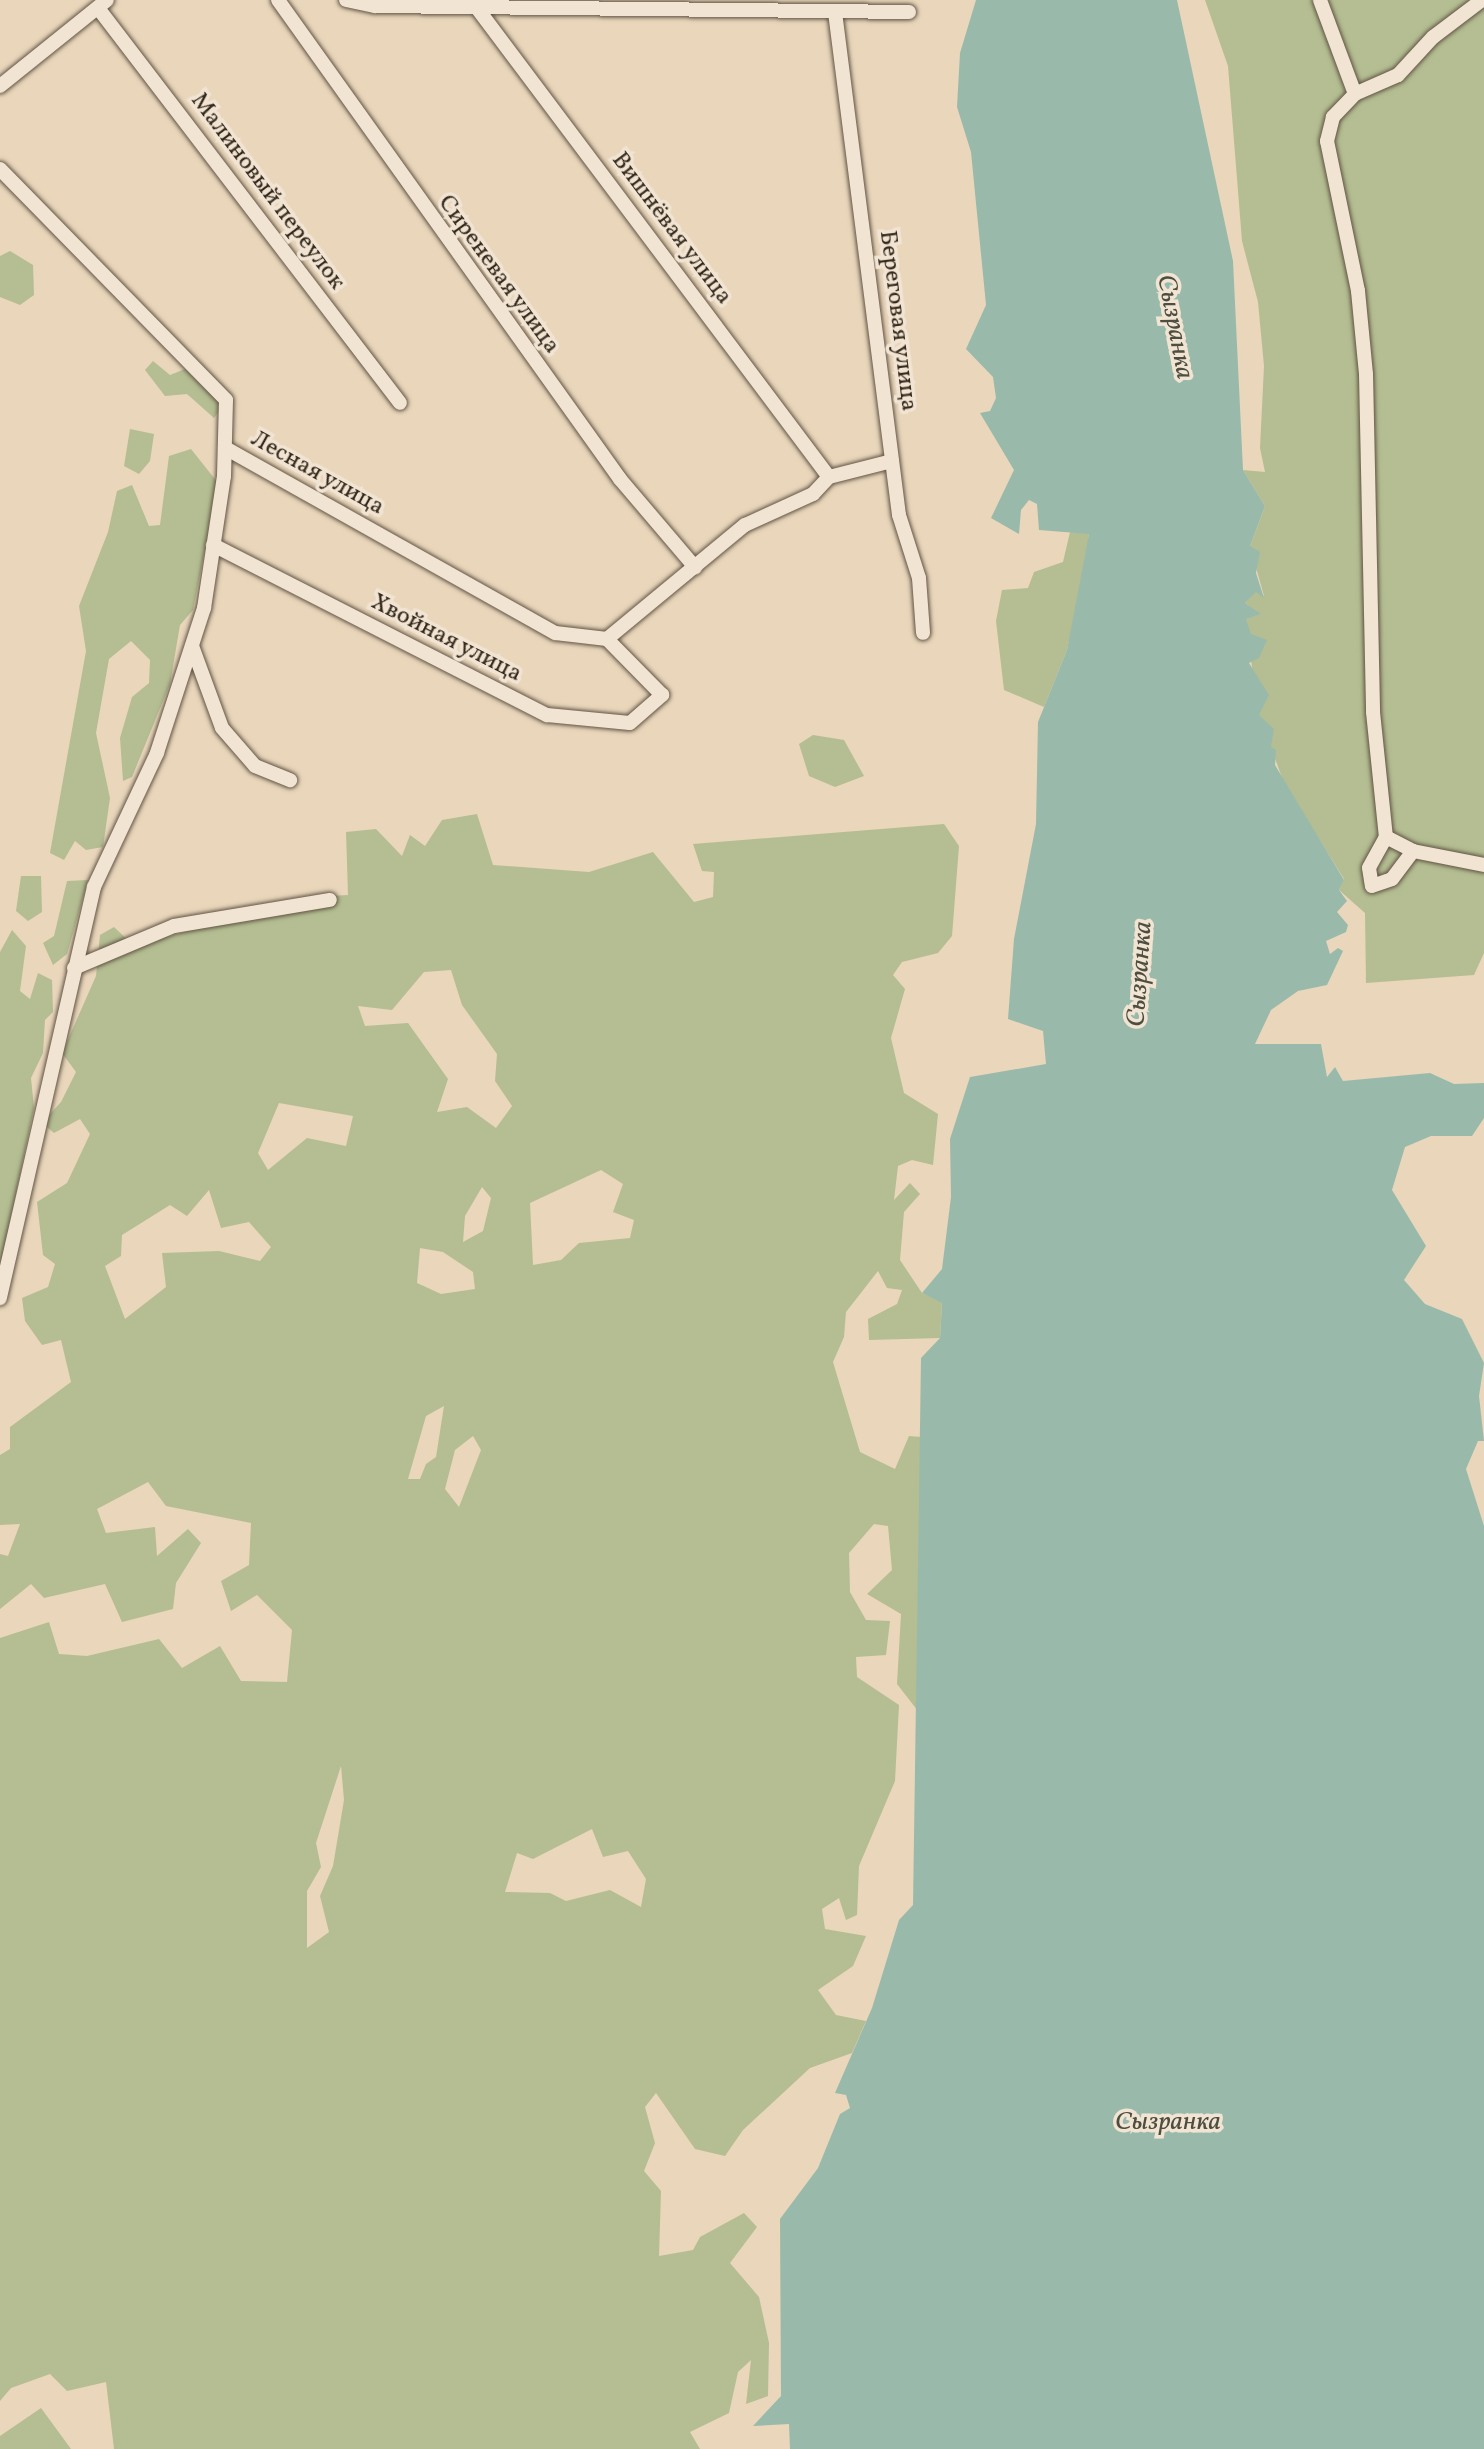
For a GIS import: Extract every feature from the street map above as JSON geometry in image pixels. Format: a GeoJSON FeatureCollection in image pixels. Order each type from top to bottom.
{"type":"FeatureCollection","features":[{"type":"Feature","properties":{"kind":"street","name":"Сиреневая улица"},"geometry":{"type":"LineString","coordinates":[[278,0],[610,467],[695,567]]}},
{"type":"Feature","properties":{"kind":"street"},"geometry":{"type":"LineString","coordinates":[[346,0],[375,6],[909,12]]}},
{"type":"Feature","properties":{"kind":"street"},"geometry":{"type":"LineString","coordinates":[[1320,0],[1355,94]]}},
{"type":"Feature","properties":{"kind":"street"},"geometry":{"type":"LineString","coordinates":[[1413,851],[1392,879],[1372,886],[1369,868],[1386,837],[1373,712],[1366,374],[1358,291],[1327,141],[1333,117],[1355,94],[1398,75],[1433,37],[1482,0]]}},
{"type":"Feature","properties":{"kind":"street"},"geometry":{"type":"LineString","coordinates":[[0,86],[103,4]]}},
{"type":"Feature","properties":{"kind":"street","name":"Малиновый переулок"},"geometry":{"type":"LineString","coordinates":[[103,4],[400,403]]}},
{"type":"Feature","properties":{"kind":"street","name":"Вишнёвая улица"},"geometry":{"type":"LineString","coordinates":[[477,8],[829,477]]}},
{"type":"Feature","properties":{"kind":"street","name":"Береговая улица"},"geometry":{"type":"LineString","coordinates":[[835,12],[899,515],[919,578],[923,633]]}},
{"type":"Feature","properties":{"kind":"street","name":"Лесная улица"},"geometry":{"type":"LineString","coordinates":[[0,169],[226,400],[225,448],[555,633],[607,639]]}},
{"type":"Feature","properties":{"kind":"street"},"geometry":{"type":"LineString","coordinates":[[0,1298],[94,887],[157,753],[204,608],[225,448]]}},
{"type":"Feature","properties":{"kind":"street"},"geometry":{"type":"LineString","coordinates":[[607,639],[745,525],[813,494],[829,477],[892,461]]}},
{"type":"Feature","properties":{"kind":"street","name":"Хвойная улица"},"geometry":{"type":"LineString","coordinates":[[213,545],[547,715],[630,723],[662,695],[607,639]]}},
{"type":"Feature","properties":{"kind":"street"},"geometry":{"type":"LineString","coordinates":[[192,646],[222,728],[255,766],[290,780]]}},
{"type":"Feature","properties":{"kind":"street"},"geometry":{"type":"LineString","coordinates":[[1386,837],[1413,851],[1484,865]]}},
{"type":"Feature","properties":{"kind":"street"},"geometry":{"type":"LineString","coordinates":[[74,968],[174,926],[330,900]]}},
{"type":"Feature","properties":{"kind":"shaded area"},"geometry":{"type":"Polygon","coordinates":[[[1205,0],[1484,0],[1484,953],[1474,975],[1366,983],[1365,913],[1339,890],[1344,879],[1284,783],[1259,715],[1245,619],[1260,614],[1245,603],[1256,591],[1264,596],[1250,546],[1265,506],[1243,470],[1265,472],[1260,448],[1264,366],[1258,302],[1242,241],[1228,66],[1205,0]]]}},
{"type":"Feature","properties":{"kind":"shaded area"},"geometry":{"type":"Polygon","coordinates":[[[10,251],[33,265],[34,295],[20,305],[0,297],[0,256],[10,251]]]}},
{"type":"Feature","properties":{"kind":"shaded area"},"geometry":{"type":"Polygon","coordinates":[[[153,361],[170,375],[185,369],[223,406],[214,418],[187,394],[165,396],[145,370],[153,361]]]}},
{"type":"Feature","properties":{"kind":"shaded area"},"geometry":{"type":"Polygon","coordinates":[[[130,429],[154,434],[150,461],[139,474],[124,466],[130,429]]]}},
{"type":"Feature","properties":{"kind":"shaded area"},"geometry":{"type":"Polygon","coordinates":[[[191,449],[218,483],[193,610],[180,625],[170,684],[132,777],[123,781],[120,738],[132,697],[149,683],[150,660],[131,641],[109,659],[96,733],[110,798],[103,847],[86,850],[75,841],[64,860],[50,853],[86,651],[79,606],[108,532],[117,491],[132,485],[149,526],[160,525],[169,456],[191,449]]]}},
{"type":"Feature","properties":{"kind":"shaded area"},"geometry":{"type":"Polygon","coordinates":[[[1070,532],[1089,533],[1086,565],[1067,650],[1044,707],[1004,690],[996,621],[1002,590],[1028,588],[1034,572],[1063,562],[1070,532]]]}},
{"type":"Feature","properties":{"kind":"shaded area"},"geometry":{"type":"Polygon","coordinates":[[[813,735],[844,740],[864,776],[835,787],[809,776],[799,744],[813,735]]]}},
{"type":"Feature","properties":{"kind":"shaded area"},"geometry":{"type":"Polygon","coordinates":[[[477,814],[493,865],[589,872],[653,852],[694,902],[713,897],[714,872],[702,871],[693,844],[944,824],[959,846],[952,936],[938,953],[902,962],[893,975],[905,989],[891,1038],[904,1093],[938,1114],[933,1165],[912,1160],[898,1166],[894,1200],[910,1183],[920,1194],[904,1212],[900,1260],[922,1293],[942,1302],[940,1338],[869,1340],[868,1319],[897,1304],[902,1290],[887,1288],[878,1271],[846,1312],[844,1337],[833,1362],[860,1452],[895,1469],[909,1436],[921,1437],[918,1711],[897,1684],[901,1614],[867,1594],[892,1570],[888,1526],[874,1524],[849,1553],[850,1592],[866,1620],[890,1621],[886,1655],[856,1657],[857,1677],[899,1705],[895,1781],[859,1866],[857,1915],[846,1920],[839,1898],[822,1909],[825,1929],[866,1936],[853,1966],[818,1990],[836,2015],[866,2021],[852,2053],[810,2068],[743,2130],[725,2156],[695,2149],[656,2093],[645,2107],[655,2143],[644,2171],[661,2191],[659,2256],[693,2250],[700,2237],[744,2213],[757,2227],[730,2263],[759,2297],[769,2343],[768,2396],[746,2404],[751,2360],[738,2372],[729,2413],[690,2432],[700,2449],[114,2449],[106,2382],[67,2391],[50,2374],[11,2388],[0,2401],[0,1638],[49,1622],[59,1654],[87,1656],[159,1639],[182,1668],[220,1646],[241,1681],[287,1682],[292,1630],[257,1595],[231,1611],[221,1581],[249,1565],[251,1523],[166,1506],[148,1482],[97,1509],[106,1533],[155,1527],[157,1556],[188,1529],[201,1543],[176,1583],[173,1609],[122,1622],[105,1584],[44,1598],[31,1584],[0,1609],[0,1554],[8,1556],[20,1524],[0,1525],[0,1455],[10,1449],[10,1427],[71,1382],[61,1340],[42,1345],[25,1321],[22,1298],[48,1287],[55,1264],[43,1255],[37,1202],[67,1183],[90,1134],[80,1119],[54,1133],[42,1123],[61,1102],[76,1072],[62,1053],[96,976],[100,935],[114,927],[134,946],[310,897],[348,895],[346,832],[376,829],[402,856],[410,835],[425,846],[442,820],[477,814]],[[451,970],[424,972],[392,1010],[358,1006],[365,1026],[408,1023],[448,1079],[437,1112],[467,1107],[496,1128],[512,1106],[495,1081],[497,1054],[462,1005],[451,970]],[[279,1103],[258,1153],[268,1170],[307,1138],[346,1146],[353,1116],[279,1103]],[[601,1170],[530,1203],[533,1265],[561,1260],[579,1243],[630,1238],[634,1220],[613,1212],[623,1184],[601,1170]],[[482,1187],[465,1216],[463,1242],[483,1231],[491,1198],[482,1187]],[[209,1190],[187,1216],[170,1205],[122,1235],[121,1256],[105,1266],[125,1319],[166,1287],[162,1253],[219,1251],[260,1261],[271,1247],[249,1222],[221,1228],[209,1190]],[[420,1248],[417,1283],[441,1294],[475,1289],[473,1272],[443,1252],[420,1248]],[[444,1406],[426,1416],[408,1479],[420,1479],[426,1464],[436,1457],[444,1406]],[[473,1436],[455,1450],[445,1489],[459,1507],[481,1450],[473,1436]],[[341,1766],[316,1843],[321,1867],[307,1891],[307,1948],[329,1932],[320,1896],[333,1866],[344,1800],[341,1766]],[[592,1829],[533,1859],[517,1853],[505,1892],[550,1893],[566,1901],[610,1890],[641,1907],[646,1879],[628,1851],[603,1857],[592,1829]]]}},
{"type":"Feature","properties":{"kind":"shaded area"},"geometry":{"type":"Polygon","coordinates":[[[21,876],[41,876],[42,912],[28,921],[16,911],[21,876]]]}},
{"type":"Feature","properties":{"kind":"shaded area"},"geometry":{"type":"Polygon","coordinates":[[[88,880],[67,954],[53,965],[43,943],[54,936],[67,881],[88,880]]]}},
{"type":"Feature","properties":{"kind":"shaded area"},"geometry":{"type":"Polygon","coordinates":[[[12,930],[26,946],[20,991],[30,999],[38,973],[52,980],[53,1012],[45,1020],[43,1053],[31,1078],[34,1108],[0,1269],[0,952],[12,930]]]}},
{"type":"Feature","properties":{"kind":"shaded area"},"geometry":{"type":"Polygon","coordinates":[[[41,2408],[71,2449],[0,2449],[0,2436],[41,2408]]]}},
{"type":"Feature","properties":{"kind":"water","name":"Сызранка"},"geometry":{"type":"Polygon","coordinates":[[[976,0],[1177,0],[1233,261],[1243,470],[1265,506],[1250,546],[1260,552],[1256,573],[1264,598],[1256,592],[1245,603],[1261,614],[1246,619],[1251,634],[1267,640],[1259,658],[1249,663],[1269,695],[1259,715],[1274,729],[1271,747],[1276,750],[1275,765],[1344,880],[1339,890],[1347,901],[1337,912],[1348,925],[1346,932],[1326,941],[1330,954],[1338,948],[1343,951],[1327,985],[1298,991],[1271,1010],[1255,1044],[1321,1044],[1327,1077],[1335,1067],[1343,1081],[1430,1073],[1454,1084],[1484,1083],[1484,1118],[1472,1136],[1431,1136],[1405,1147],[1392,1190],[1426,1246],[1404,1280],[1425,1304],[1462,1319],[1484,1363],[1479,1396],[1484,1441],[1478,1441],[1466,1469],[1484,1526],[1484,2449],[790,2449],[789,2424],[753,2426],[781,2396],[780,2219],[818,2168],[840,2114],[850,2108],[846,2095],[835,2093],[872,2008],[899,1920],[913,1905],[921,1358],[940,1338],[942,1303],[922,1293],[942,1269],[951,1197],[950,1139],[970,1077],[1046,1064],[1043,1031],[1008,1019],[1014,939],[1036,824],[1038,722],[1067,650],[1089,534],[1039,530],[1037,504],[1029,500],[1021,510],[1019,534],[991,518],[1014,470],[980,413],[990,411],[996,398],[993,377],[966,349],[986,305],[971,152],[957,107],[960,53],[976,0]]]}}]}
